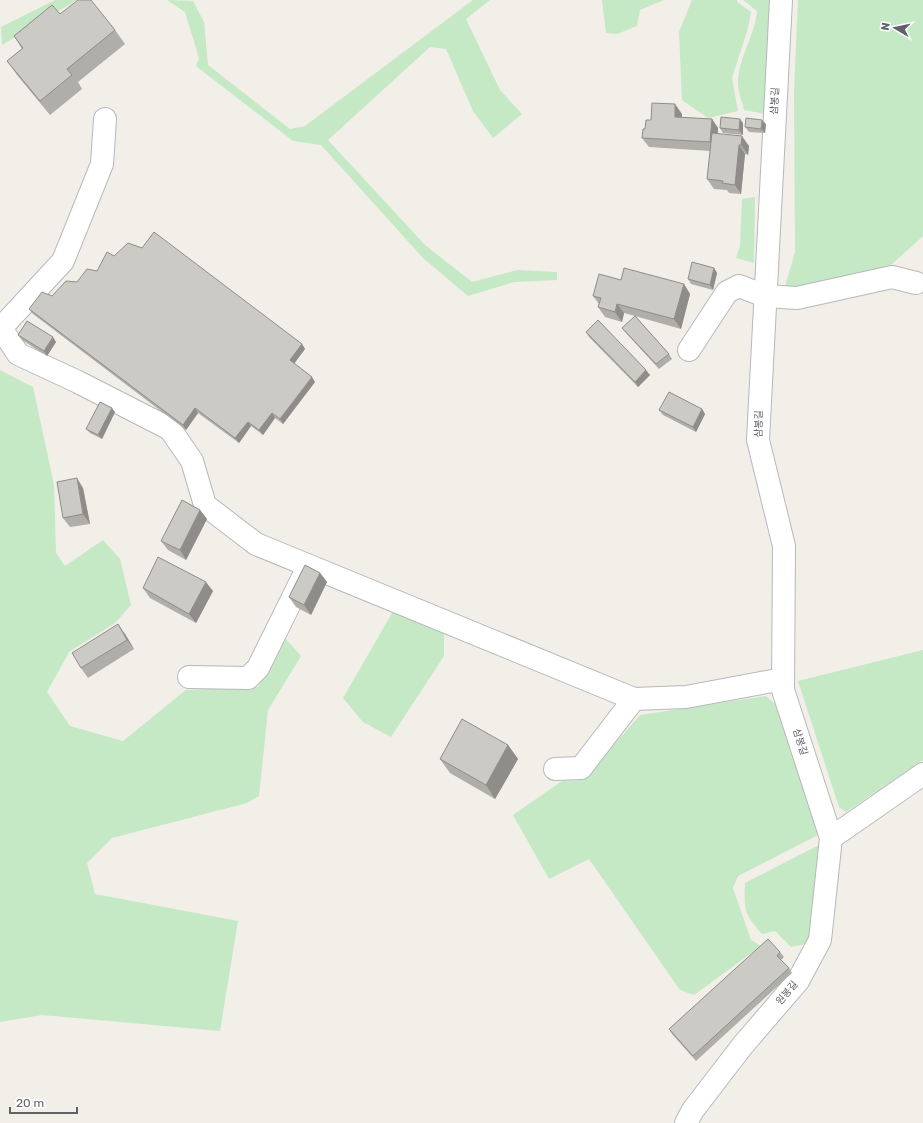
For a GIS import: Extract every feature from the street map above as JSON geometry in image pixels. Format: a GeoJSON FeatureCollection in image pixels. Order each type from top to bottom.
{"type":"FeatureCollection","features":[{"type":"Feature","properties":{"kind":"street","name":"삼봉길"},"geometry":{"type":"LineString","coordinates":[[781,0],[758,440],[784,546],[783,690],[831,838]]}},
{"type":"Feature","properties":{"kind":"street"},"geometry":{"type":"LineString","coordinates":[[106,119],[102,164],[63,260],[1,328],[18,354],[78,382],[170,429],[192,461],[205,505],[256,544],[634,699],[686,697],[783,679]]}},
{"type":"Feature","properties":{"kind":"street"},"geometry":{"type":"LineString","coordinates":[[688,350],[727,292],[739,286],[765,296],[797,298],[892,277],[916,283]]}},
{"type":"Feature","properties":{"kind":"street"},"geometry":{"type":"LineString","coordinates":[[189,677],[248,678],[258,668],[308,565]]}},
{"type":"Feature","properties":{"kind":"street"},"geometry":{"type":"LineString","coordinates":[[555,769],[581,768],[634,699]]}},
{"type":"Feature","properties":{"kind":"street"},"geometry":{"type":"LineString","coordinates":[[831,838],[923,774]]}},
{"type":"Feature","properties":{"kind":"street","name":"원봉길"},"geometry":{"type":"LineString","coordinates":[[686,1123],[693,1110],[743,1045],[798,981],[820,940],[831,838]]}},
{"type":"Feature","properties":{"kind":"green space"},"geometry":{"type":"Polygon","coordinates":[[[55,0],[77,0],[2,45],[1,27],[55,0]]]}},
{"type":"Feature","properties":{"kind":"green space"},"geometry":{"type":"Polygon","coordinates":[[[167,0],[193,1],[204,22],[208,65],[290,129],[305,126],[473,0],[490,0],[466,19],[500,90],[522,114],[493,138],[473,111],[446,49],[430,47],[328,140],[425,245],[472,282],[518,270],[557,272],[557,280],[514,282],[468,296],[423,258],[321,145],[293,141],[196,66],[199,58],[185,12],[167,0]]]}},
{"type":"Feature","properties":{"kind":"green space"},"geometry":{"type":"Polygon","coordinates":[[[602,0],[664,0],[640,10],[637,26],[617,34],[606,33],[602,0]]]}},
{"type":"Feature","properties":{"kind":"green space"},"geometry":{"type":"Polygon","coordinates":[[[692,0],[737,0],[737,2],[751,12],[748,28],[732,78],[738,111],[708,118],[682,100],[679,32],[692,0]]]}},
{"type":"Feature","properties":{"kind":"green space"},"geometry":{"type":"Polygon","coordinates":[[[743,0],[771,0],[765,114],[744,110],[739,91],[739,71],[756,20],[757,11],[743,0]]]}},
{"type":"Feature","properties":{"kind":"green space"},"geometry":{"type":"Polygon","coordinates":[[[798,0],[923,0],[923,236],[891,265],[808,291],[783,293],[795,252],[794,92],[798,0]]]}},
{"type":"Feature","properties":{"kind":"green space"},"geometry":{"type":"Polygon","coordinates":[[[755,197],[754,263],[736,258],[740,246],[742,199],[755,197]]]}},
{"type":"Feature","properties":{"kind":"green space"},"geometry":{"type":"Polygon","coordinates":[[[0,370],[33,387],[54,485],[56,553],[65,566],[103,540],[120,559],[131,605],[115,623],[69,652],[47,692],[70,726],[123,741],[186,690],[258,687],[284,637],[301,656],[268,710],[259,796],[247,803],[112,838],[87,863],[95,894],[238,921],[220,1031],[42,1015],[0,1022],[0,370]]]}},
{"type":"Feature","properties":{"kind":"green space"},"geometry":{"type":"Polygon","coordinates":[[[395,608],[444,630],[444,656],[391,737],[363,722],[343,698],[395,608]]]}},
{"type":"Feature","properties":{"kind":"green space"},"geometry":{"type":"Polygon","coordinates":[[[923,650],[923,760],[846,812],[839,807],[798,681],[923,650]]]}},
{"type":"Feature","properties":{"kind":"green space"},"geometry":{"type":"Polygon","coordinates":[[[766,696],[776,705],[817,825],[818,835],[738,876],[733,888],[751,940],[761,946],[694,995],[680,990],[589,859],[549,879],[513,815],[562,781],[583,780],[640,715],[766,696]]]}},
{"type":"Feature","properties":{"kind":"green space"},"geometry":{"type":"Polygon","coordinates":[[[819,845],[822,852],[810,943],[791,947],[775,931],[762,934],[748,916],[745,906],[745,883],[819,845]]]}},
{"type":"Feature","properties":{"kind":"building"},"geometry":{"type":"Polygon","coordinates":[[[78,0],[91,0],[115,30],[67,69],[72,75],[40,101],[7,61],[23,48],[14,36],[52,5],[60,14],[78,0]]]}},
{"type":"Feature","properties":{"kind":"building"},"geometry":{"type":"Polygon","coordinates":[[[652,103],[675,104],[675,117],[712,119],[710,142],[642,138],[646,120],[651,120],[652,103]]]}},
{"type":"Feature","properties":{"kind":"building"},"geometry":{"type":"Polygon","coordinates":[[[721,117],[740,119],[739,130],[720,128],[721,117]]]}},
{"type":"Feature","properties":{"kind":"building"},"geometry":{"type":"Polygon","coordinates":[[[746,118],[762,120],[761,129],[745,127],[746,118]]]}},
{"type":"Feature","properties":{"kind":"building"},"geometry":{"type":"Polygon","coordinates":[[[712,133],[742,136],[741,145],[739,145],[735,185],[722,183],[723,181],[707,179],[712,133]]]}},
{"type":"Feature","properties":{"kind":"building"},"geometry":{"type":"Polygon","coordinates":[[[154,232],[302,344],[290,360],[312,377],[280,419],[272,413],[259,430],[248,422],[235,438],[195,408],[183,425],[29,309],[42,292],[52,296],[66,281],[77,282],[87,269],[97,271],[107,252],[114,256],[128,243],[142,248],[154,232]]]}},
{"type":"Feature","properties":{"kind":"building"},"geometry":{"type":"Polygon","coordinates":[[[692,262],[714,268],[710,285],[688,279],[692,262]]]}},
{"type":"Feature","properties":{"kind":"building"},"geometry":{"type":"Polygon","coordinates":[[[624,268],[684,284],[674,319],[617,304],[615,312],[598,307],[601,298],[593,296],[599,274],[621,280],[624,268]]]}},
{"type":"Feature","properties":{"kind":"building"},"geometry":{"type":"Polygon","coordinates":[[[635,316],[669,354],[656,364],[622,328],[635,316]]]}},
{"type":"Feature","properties":{"kind":"building"},"geometry":{"type":"Polygon","coordinates":[[[598,320],[646,370],[635,382],[586,332],[598,320]]]}},
{"type":"Feature","properties":{"kind":"building"},"geometry":{"type":"Polygon","coordinates":[[[27,321],[53,337],[44,351],[18,335],[27,321]]]}},
{"type":"Feature","properties":{"kind":"building"},"geometry":{"type":"Polygon","coordinates":[[[669,392],[702,409],[693,427],[659,410],[669,392]]]}},
{"type":"Feature","properties":{"kind":"building"},"geometry":{"type":"Polygon","coordinates":[[[100,402],[112,408],[98,435],[86,429],[100,402]]]}},
{"type":"Feature","properties":{"kind":"building"},"geometry":{"type":"Polygon","coordinates":[[[77,478],[83,514],[63,518],[57,482],[77,478]]]}},
{"type":"Feature","properties":{"kind":"building"},"geometry":{"type":"Polygon","coordinates":[[[182,500],[200,510],[180,550],[161,541],[182,500]]]}},
{"type":"Feature","properties":{"kind":"building"},"geometry":{"type":"Polygon","coordinates":[[[158,557],[206,582],[189,614],[143,588],[158,557]]]}},
{"type":"Feature","properties":{"kind":"building"},"geometry":{"type":"Polygon","coordinates":[[[305,565],[320,573],[304,605],[289,597],[305,565]]]}},
{"type":"Feature","properties":{"kind":"building"},"geometry":{"type":"Polygon","coordinates":[[[118,624],[127,640],[81,668],[72,653],[118,624]]]}},
{"type":"Feature","properties":{"kind":"building"},"geometry":{"type":"Polygon","coordinates":[[[462,719],[508,745],[486,785],[440,759],[462,719]]]}},
{"type":"Feature","properties":{"kind":"building"},"geometry":{"type":"Polygon","coordinates":[[[768,939],[780,952],[777,956],[789,968],[693,1056],[669,1029],[768,939]]]}}]}
